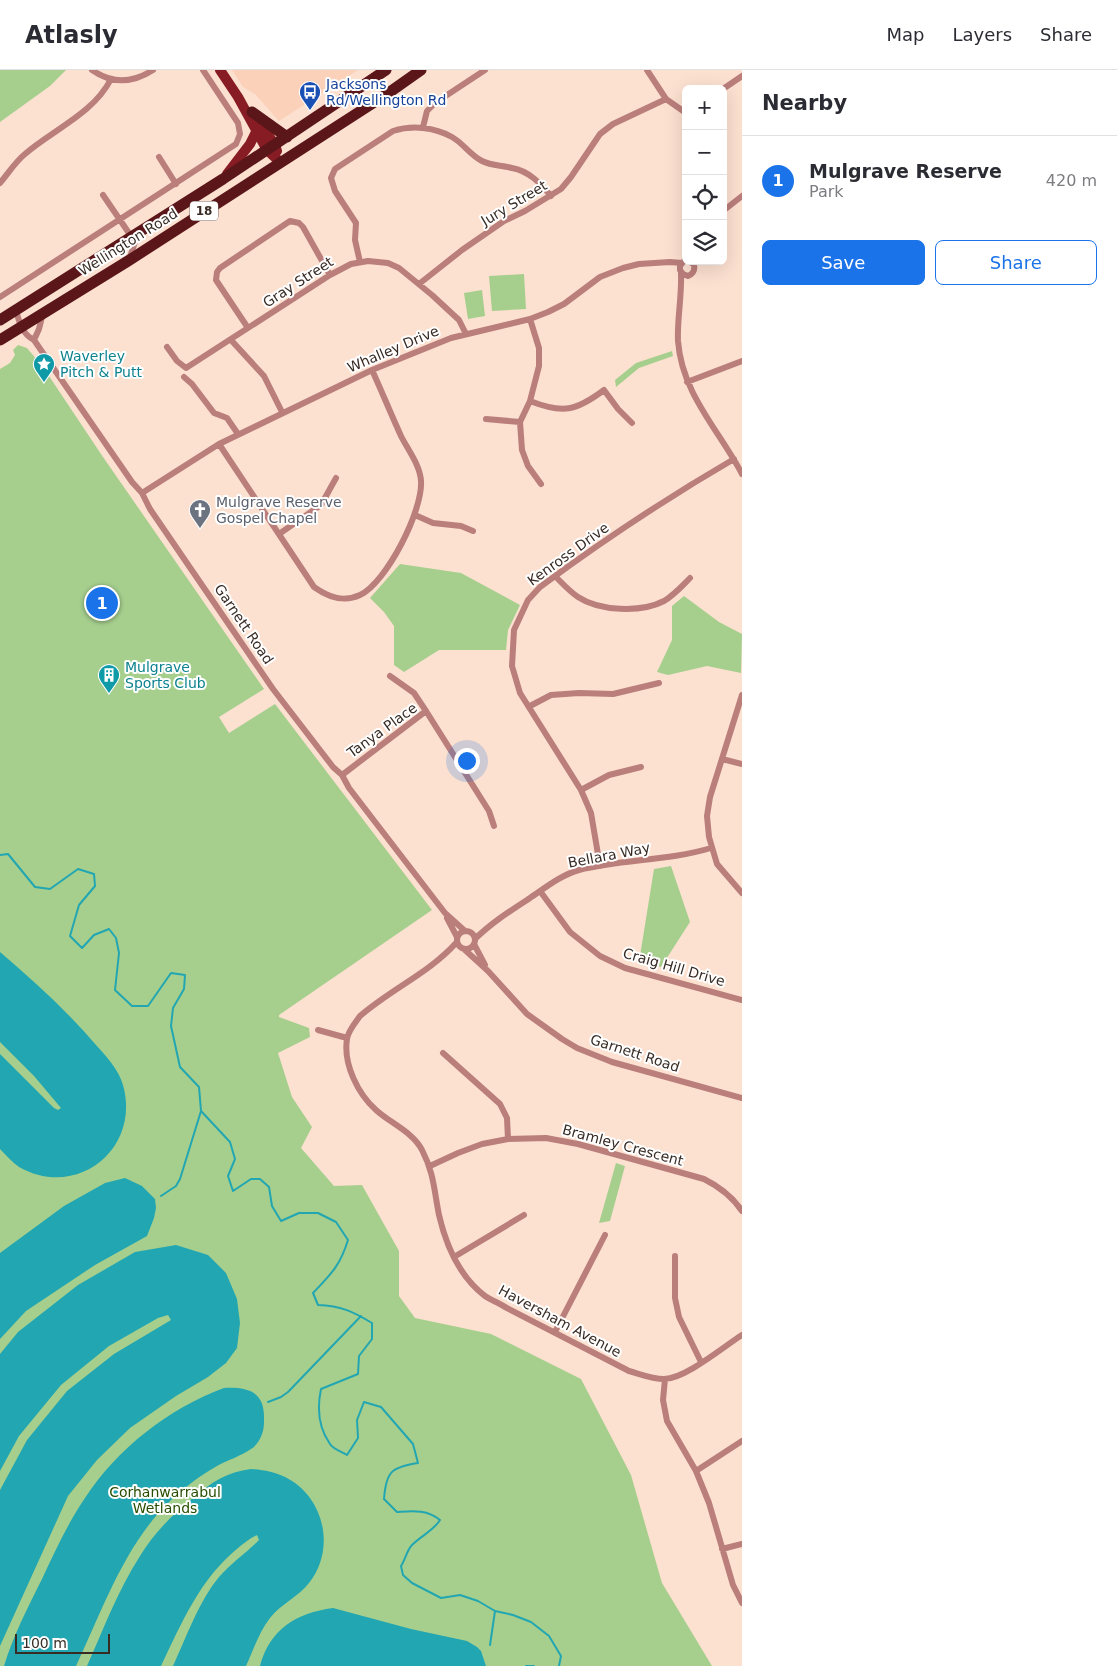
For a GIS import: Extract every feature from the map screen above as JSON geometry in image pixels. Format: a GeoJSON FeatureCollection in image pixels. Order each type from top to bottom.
{"type":"FeatureCollection","features":[{"type":"Feature","properties":{"kind":"highway","name":"Wellington Road"},"geometry":{"type":"LineString","coordinates":[[0,320],[223,179],[386,70]]}},
{"type":"Feature","properties":{"kind":"highway","name":"Wellington Road"},"geometry":{"type":"LineString","coordinates":[[0,340],[387,94],[421,70]]}},
{"type":"Feature","properties":{"kind":"highway"},"geometry":{"type":"LineString","coordinates":[[252,112],[287,137]]}},
{"type":"Feature","properties":{"kind":"highway"},"geometry":{"type":"LineString","coordinates":[[74,273],[83,288]]}},
{"type":"Feature","properties":{"kind":"main road"},"geometry":{"type":"LineString","coordinates":[[220,70],[238,97],[256,132],[271,147]]}},
{"type":"Feature","properties":{"kind":"main road"},"geometry":{"type":"LineString","coordinates":[[238,97],[252,112],[280,162]]}},
{"type":"Feature","properties":{"kind":"main road"},"geometry":{"type":"LineString","coordinates":[[223,179],[244,153],[256,132]]}},
{"type":"Feature","properties":{"kind":"street"},"geometry":{"type":"LineString","coordinates":[[92,70],[109,79],[131,80],[153,70]]}},
{"type":"Feature","properties":{"kind":"street","name":"Wellington Road"},"geometry":{"type":"LineString","coordinates":[[0,297],[233,146],[240,137],[238,124],[203,70]]}},
{"type":"Feature","properties":{"kind":"street"},"geometry":{"type":"LineString","coordinates":[[422,127],[427,111],[435,102],[485,70]]}},
{"type":"Feature","properties":{"kind":"street"},"geometry":{"type":"LineString","coordinates":[[647,70],[666,99],[682,110]]}},
{"type":"Feature","properties":{"kind":"street"},"geometry":{"type":"LineString","coordinates":[[727,86],[742,76]]}},
{"type":"Feature","properties":{"kind":"street"},"geometry":{"type":"LineString","coordinates":[[0,183],[24,154],[98,100],[105,92],[109,79]]}},
{"type":"Feature","properties":{"kind":"street","name":"Jury Street"},"geometry":{"type":"LineString","coordinates":[[421,286],[462,250],[504,221],[551,196],[571,177],[600,134],[613,124],[666,99]]}},
{"type":"Feature","properties":{"kind":"street"},"geometry":{"type":"LineString","coordinates":[[360,262],[355,240],[356,223],[334,191],[331,178],[335,169],[387,134],[403,128],[422,127],[452,137],[480,160],[490,164],[522,170],[537,181],[551,196]]}},
{"type":"Feature","properties":{"kind":"street"},"geometry":{"type":"LineString","coordinates":[[159,157],[176,184]]}},
{"type":"Feature","properties":{"kind":"street"},"geometry":{"type":"LineString","coordinates":[[103,195],[132,237],[135,245],[128,260]]}},
{"type":"Feature","properties":{"kind":"street"},"geometry":{"type":"LineString","coordinates":[[727,207],[742,196]]}},
{"type":"Feature","properties":{"kind":"street"},"geometry":{"type":"LineString","coordinates":[[248,328],[216,280],[217,272],[220,268],[290,221],[299,223],[303,227],[330,275]]}},
{"type":"Feature","properties":{"kind":"street","name":"Gray Street"},"geometry":{"type":"LineString","coordinates":[[167,347],[177,361],[186,368],[330,275],[342,268],[368,261],[388,263],[399,268],[459,320],[463,335]]}},
{"type":"Feature","properties":{"kind":"street","name":"Whalley Drive"},"geometry":{"type":"LineString","coordinates":[[142,493],[219,444],[372,370],[451,338],[530,319],[564,304],[587,286],[609,274],[639,264],[682,262]]}},
{"type":"Feature","properties":{"kind":"street","name":"Whalley Drive"},"geometry":{"type":"LineString","coordinates":[[665,264],[686,276],[690,275]]}},
{"type":"Feature","properties":{"kind":"street"},"geometry":{"type":"LineString","coordinates":[[687,265],[681,272],[682,294],[678,339],[682,368],[695,399],[742,474]]}},
{"type":"Feature","properties":{"kind":"street"},"geometry":{"type":"LineString","coordinates":[[682,294],[690,275],[694,272],[690,265]]}},
{"type":"Feature","properties":{"kind":"street","name":"Garnett Road"},"geometry":{"type":"LineString","coordinates":[[16,310],[21,326],[28,337],[34,340],[132,482],[142,493],[150,509],[273,688],[333,767],[342,775],[349,788],[445,913],[467,931]]}},
{"type":"Feature","properties":{"kind":"street"},"geometry":{"type":"LineString","coordinates":[[34,340],[43,313]]}},
{"type":"Feature","properties":{"kind":"street"},"geometry":{"type":"LineString","coordinates":[[530,319],[539,348],[539,366],[530,401],[520,422],[522,450],[528,466],[541,484]]}},
{"type":"Feature","properties":{"kind":"street"},"geometry":{"type":"LineString","coordinates":[[231,340],[264,376],[282,412]]}},
{"type":"Feature","properties":{"kind":"street"},"geometry":{"type":"LineString","coordinates":[[687,382],[742,361]]}},
{"type":"Feature","properties":{"kind":"street"},"geometry":{"type":"LineString","coordinates":[[219,444],[314,587],[325,595],[336,599],[346,599],[360,595],[371,588],[394,558],[415,515],[421,494],[421,480],[417,466],[372,370]]}},
{"type":"Feature","properties":{"kind":"street"},"geometry":{"type":"LineString","coordinates":[[184,377],[192,384],[214,413],[227,418],[238,434]]}},
{"type":"Feature","properties":{"kind":"street"},"geometry":{"type":"LineString","coordinates":[[530,401],[549,408],[569,409],[580,407],[604,390],[618,409],[632,423]]}},
{"type":"Feature","properties":{"kind":"street"},"geometry":{"type":"LineString","coordinates":[[486,418],[520,422]]}},
{"type":"Feature","properties":{"kind":"street","name":"Kenross Drive"},"geometry":{"type":"LineString","coordinates":[[600,866],[591,813],[581,790],[530,706],[520,693],[512,666],[514,630],[528,600],[540,587],[682,489],[735,462]]}},
{"type":"Feature","properties":{"kind":"street"},"geometry":{"type":"LineString","coordinates":[[279,534],[321,505],[336,478]]}},
{"type":"Feature","properties":{"kind":"street"},"geometry":{"type":"LineString","coordinates":[[415,515],[433,523],[461,526],[472,531]]}},
{"type":"Feature","properties":{"kind":"street"},"geometry":{"type":"LineString","coordinates":[[555,576],[578,597],[589,602],[622,609],[635,609],[664,601],[690,578]]}},
{"type":"Feature","properties":{"kind":"street"},"geometry":{"type":"LineString","coordinates":[[390,676],[414,693],[426,711]]}},
{"type":"Feature","properties":{"kind":"street"},"geometry":{"type":"LineString","coordinates":[[530,706],[551,695],[580,693],[613,694],[660,683]]}},
{"type":"Feature","properties":{"kind":"street"},"geometry":{"type":"LineString","coordinates":[[742,695],[708,806],[707,828],[717,864],[742,892]]}},
{"type":"Feature","properties":{"kind":"street","name":"Tanya Place"},"geometry":{"type":"LineString","coordinates":[[342,775],[426,711],[489,811],[494,826]]}},
{"type":"Feature","properties":{"kind":"street"},"geometry":{"type":"LineString","coordinates":[[722,759],[742,764]]}},
{"type":"Feature","properties":{"kind":"street"},"geometry":{"type":"LineString","coordinates":[[581,790],[608,775],[641,767]]}},
{"type":"Feature","properties":{"kind":"street","name":"Bellara Way"},"geometry":{"type":"LineString","coordinates":[[467,931],[487,926],[563,876],[600,866],[678,856],[711,846]]}},
{"type":"Feature","properties":{"kind":"street","name":"Craig Hill Drive"},"geometry":{"type":"LineString","coordinates":[[540,891],[570,932],[600,956],[625,968],[742,1000]]}},
{"type":"Feature","properties":{"kind":"street","name":"Garnett Road"},"geometry":{"type":"LineString","coordinates":[[445,913],[457,940]]}},
{"type":"Feature","properties":{"kind":"street","name":"Bellara Way"},"geometry":{"type":"LineString","coordinates":[[475,942],[487,926]]}},
{"type":"Feature","properties":{"kind":"street"},"geometry":{"type":"LineString","coordinates":[[318,1030],[347,1038],[354,1025],[368,1010],[444,957],[470,948],[475,942],[467,931],[460,933],[444,957]]}},
{"type":"Feature","properties":{"kind":"street"},"geometry":{"type":"LineString","coordinates":[[457,940],[463,949]]}},
{"type":"Feature","properties":{"kind":"street","name":"Garnett Road"},"geometry":{"type":"LineString","coordinates":[[475,942],[488,971]]}},
{"type":"Feature","properties":{"kind":"street","name":"Garnett Road"},"geometry":{"type":"LineString","coordinates":[[463,949],[488,971],[527,1014],[577,1048],[612,1062],[742,1098]]}},
{"type":"Feature","properties":{"kind":"street","name":"Haversham Avenue"},"geometry":{"type":"LineString","coordinates":[[347,1038],[348,1058],[352,1076],[376,1110],[413,1138],[420,1146],[430,1166],[439,1216],[447,1244],[467,1277],[486,1296],[629,1371],[665,1379],[686,1373],[742,1335]]}},
{"type":"Feature","properties":{"kind":"street"},"geometry":{"type":"LineString","coordinates":[[443,1053],[500,1104],[507,1118],[508,1139]]}},
{"type":"Feature","properties":{"kind":"street","name":"Bramley Crescent"},"geometry":{"type":"LineString","coordinates":[[430,1166],[482,1144],[508,1139],[546,1138],[704,1179],[724,1191],[742,1211]]}},
{"type":"Feature","properties":{"kind":"street"},"geometry":{"type":"LineString","coordinates":[[454,1258],[524,1215]]}},
{"type":"Feature","properties":{"kind":"street"},"geometry":{"type":"LineString","coordinates":[[555,1332],[605,1235]]}},
{"type":"Feature","properties":{"kind":"street"},"geometry":{"type":"LineString","coordinates":[[675,1256],[675,1298],[679,1317],[701,1362]]}},
{"type":"Feature","properties":{"kind":"street"},"geometry":{"type":"LineString","coordinates":[[665,1379],[663,1400],[667,1421],[696,1471],[709,1503],[733,1585],[742,1603]]}},
{"type":"Feature","properties":{"kind":"street"},"geometry":{"type":"LineString","coordinates":[[696,1471],[742,1441]]}},
{"type":"Feature","properties":{"kind":"street"},"geometry":{"type":"LineString","coordinates":[[722,1549],[742,1544]]}},
{"type":"Feature","properties":{"kind":"shaded area"},"geometry":{"type":"Polygon","coordinates":[[[232,70],[358,70],[279,121],[255,94],[243,87],[232,70]]]}},
{"type":"Feature","properties":{"kind":"green space"},"geometry":{"type":"Polygon","coordinates":[[[0,70],[66,70],[50,86],[0,122],[0,70]]]}},
{"type":"Feature","properties":{"kind":"green space"},"geometry":{"type":"Polygon","coordinates":[[[524,274],[526,309],[492,311],[489,276],[524,274]]]}},
{"type":"Feature","properties":{"kind":"green space"},"geometry":{"type":"Polygon","coordinates":[[[482,290],[485,316],[468,319],[464,293],[482,290]]]}},
{"type":"Feature","properties":{"kind":"green space","name":"Corhanwarrabul Wetlands"},"geometry":{"type":"Polygon","coordinates":[[[18,345],[27,348],[43,367],[264,689],[219,717],[229,733],[275,704],[432,910],[279,1015],[279,1017],[309,1028],[310,1037],[278,1053],[292,1097],[312,1127],[301,1148],[334,1186],[362,1185],[399,1251],[399,1296],[415,1318],[491,1334],[581,1379],[631,1475],[662,1583],[712,1666],[0,1666],[0,369],[10,363],[15,355],[13,350],[18,345]]]}},
{"type":"Feature","properties":{"kind":"green space"},"geometry":{"type":"Polygon","coordinates":[[[672,351],[673,356],[639,368],[616,387],[615,380],[636,363],[672,351]]]}},
{"type":"Feature","properties":{"kind":"green space"},"geometry":{"type":"Polygon","coordinates":[[[400,564],[461,573],[520,605],[508,630],[506,650],[439,650],[404,672],[394,665],[394,626],[384,612],[370,598],[400,564]]]}},
{"type":"Feature","properties":{"kind":"green space"},"geometry":{"type":"Polygon","coordinates":[[[684,596],[719,622],[742,634],[741,673],[707,666],[668,675],[657,672],[672,640],[672,606],[684,596]]]}},
{"type":"Feature","properties":{"kind":"green space"},"geometry":{"type":"Polygon","coordinates":[[[671,866],[690,922],[661,967],[639,962],[654,869],[671,866]]]}},
{"type":"Feature","properties":{"kind":"green space"},"geometry":{"type":"Polygon","coordinates":[[[616,1163],[625,1166],[610,1221],[599,1223],[616,1163]]]}},
{"type":"Feature","properties":{"kind":"water"},"geometry":{"type":"Polygon","coordinates":[[[0,952],[74,1020],[108,1059],[121,1079],[126,1108],[122,1129],[113,1148],[100,1162],[82,1172],[62,1177],[41,1176],[19,1167],[0,1149],[0,1054],[54,1108],[58,1110],[61,1108],[34,1076],[0,1042],[0,952]]]}},
{"type":"Feature","properties":{"kind":"water"},"geometry":{"type":"Polygon","coordinates":[[[125,1178],[142,1186],[155,1199],[154,1218],[147,1236],[95,1265],[26,1311],[0,1339],[0,1253],[64,1206],[105,1183],[125,1178]]]}},
{"type":"Feature","properties":{"kind":"water"},"geometry":{"type":"Polygon","coordinates":[[[176,1245],[208,1255],[226,1273],[237,1299],[240,1323],[237,1348],[226,1363],[208,1377],[176,1396],[130,1428],[97,1460],[68,1496],[0,1646],[0,1490],[27,1440],[67,1391],[114,1354],[171,1320],[168,1315],[158,1318],[109,1346],[61,1385],[19,1436],[0,1471],[0,1354],[18,1332],[78,1285],[135,1252],[176,1245]]]}},
{"type":"Feature","properties":{"kind":"water"},"geometry":{"type":"Polygon","coordinates":[[[224,1388],[247,1390],[258,1397],[261,1402],[264,1410],[264,1426],[256,1445],[197,1479],[172,1499],[151,1522],[125,1561],[76,1666],[4,1666],[21,1622],[62,1537],[98,1480],[112,1463],[146,1432],[184,1407],[224,1388]]]}},
{"type":"Feature","properties":{"kind":"water"},"geometry":{"type":"Polygon","coordinates":[[[251,1469],[276,1473],[298,1485],[316,1508],[323,1529],[324,1540],[323,1552],[316,1573],[305,1588],[279,1609],[266,1623],[246,1666],[173,1666],[205,1597],[219,1577],[259,1540],[257,1535],[245,1542],[225,1560],[202,1587],[161,1666],[87,1666],[125,1582],[145,1548],[158,1532],[186,1503],[214,1482],[227,1475],[251,1469]]]}},
{"type":"Feature","properties":{"kind":"water"},"geometry":{"type":"Polygon","coordinates":[[[333,1608],[411,1629],[467,1641],[481,1651],[486,1666],[260,1666],[270,1642],[286,1625],[307,1614],[333,1608]]]}},
{"type":"Feature","properties":{"kind":"waterway"},"geometry":{"type":"LineString","coordinates":[[0,855],[8,854],[35,887],[50,889],[78,869],[94,874],[95,886],[79,905],[70,936],[82,948],[94,935],[109,929],[116,938],[119,953],[115,990],[132,1006],[148,1006],[171,973],[185,975],[184,989],[173,1008],[171,1026],[180,1067],[199,1087],[201,1111],[230,1142],[235,1159],[228,1176],[233,1191],[251,1179],[260,1179],[269,1187],[272,1206],[281,1221],[299,1213],[318,1213],[336,1222],[348,1240],[342,1257],[313,1293],[318,1305],[346,1310],[372,1323],[372,1339],[359,1356],[358,1374],[321,1389],[320,1417],[326,1438],[333,1447],[347,1455],[358,1438],[357,1420],[364,1402],[381,1407],[413,1444],[418,1463],[396,1469],[392,1472],[386,1483],[384,1499],[397,1512],[425,1512],[440,1520],[410,1547],[401,1566],[403,1575],[412,1583],[441,1598],[460,1595],[478,1601],[495,1611],[531,1622],[549,1636],[561,1656],[559,1666]]}},
{"type":"Feature","properties":{"kind":"waterway"},"geometry":{"type":"LineString","coordinates":[[161,1196],[176,1186],[180,1179],[201,1111]]}},
{"type":"Feature","properties":{"kind":"waterway"},"geometry":{"type":"LineString","coordinates":[[268,1402],[288,1392],[361,1316]]}},
{"type":"Feature","properties":{"kind":"waterway"},"geometry":{"type":"LineString","coordinates":[[490,1645],[495,1611]]}},
{"type":"Feature","properties":{"kind":"waterway"},"geometry":{"type":"LineString","coordinates":[[526,1666],[534,1666]]}},
{"type":"Feature","properties":{"kind":"place","name":"Jacksons Rd/Wellington Rd"},"geometry":{"type":"Point","coordinates":[310,111]}},
{"type":"Feature","properties":{"kind":"place","name":"Waverley Pitch & Putt"},"geometry":{"type":"Point","coordinates":[44,383]}},
{"type":"Feature","properties":{"kind":"place","name":"Mulgrave Reserve Gospel Chapel"},"geometry":{"type":"Point","coordinates":[200,529]}},
{"type":"Feature","properties":{"kind":"place","name":"Mulgrave Reserve"},"geometry":{"type":"Point","coordinates":[102,603]}},
{"type":"Feature","properties":{"kind":"place","name":"Mulgrave Sports Club"},"geometry":{"type":"Point","coordinates":[109,694]}}]}
